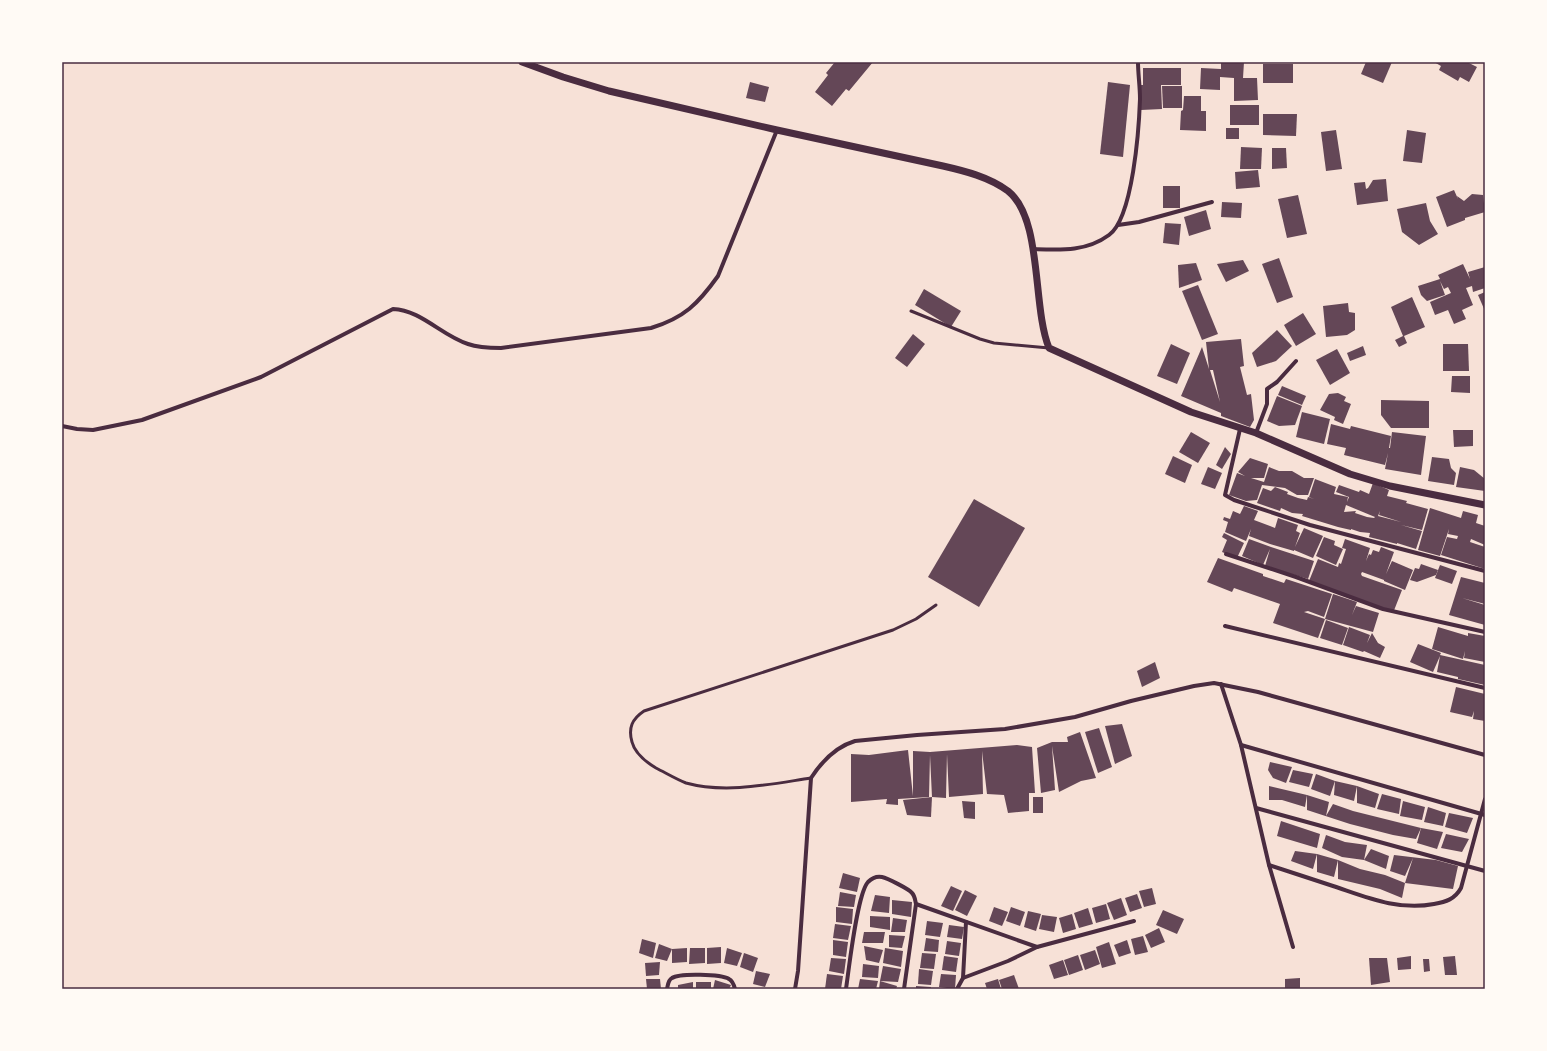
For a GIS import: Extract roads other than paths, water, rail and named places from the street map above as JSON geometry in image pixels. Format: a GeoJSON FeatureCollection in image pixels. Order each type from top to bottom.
{"type":"FeatureCollection","features":[{"type":"Feature","properties":{"kind":"street"},"geometry":{"type":"LineString","coordinates":[[522,62],[563,77],[610,91],[777,130],[969,172],[992,181],[1008,192],[1019,203],[1027,220],[1033,249],[1042,324],[1049,348],[1191,412],[1256,432],[1350,474],[1390,486],[1485,505]]}},
{"type":"Feature","properties":{"kind":"street"},"geometry":{"type":"LineString","coordinates":[[1033,249],[1065,250],[1085,247],[1097,243],[1110,234],[1118,225],[1127,199],[1132,175],[1140,99],[1138,62]]}},
{"type":"Feature","properties":{"kind":"street"},"geometry":{"type":"LineString","coordinates":[[62,426],[93,430],[142,420],[261,377],[393,309],[398,309],[415,315],[467,344],[482,347],[502,348],[651,328],[667,323],[690,310],[705,294],[718,276],[777,130]]}},
{"type":"Feature","properties":{"kind":"street"},"geometry":{"type":"LineString","coordinates":[[1118,225],[1139,222],[1212,202]]}},
{"type":"Feature","properties":{"kind":"street"},"geometry":{"type":"LineString","coordinates":[[1256,432],[1267,404],[1267,389],[1277,382],[1296,361]]}},
{"type":"Feature","properties":{"kind":"street"},"geometry":{"type":"LineString","coordinates":[[1240,428],[1225,495],[1234,500],[1310,525],[1485,571]]}},
{"type":"Feature","properties":{"kind":"street"},"geometry":{"type":"LineString","coordinates":[[1226,554],[1296,577],[1383,609],[1485,632]]}},
{"type":"Feature","properties":{"kind":"street"},"geometry":{"type":"LineString","coordinates":[[1225,626],[1485,688]]}},
{"type":"Feature","properties":{"kind":"street"},"geometry":{"type":"LineString","coordinates":[[795,989],[798,971],[811,778],[827,757],[846,744],[855,741],[917,735],[1005,729],[1075,717],[1132,701],[1194,686],[1214,683],[1258,692],[1485,755]]}},
{"type":"Feature","properties":{"kind":"street"},"geometry":{"type":"LineString","coordinates":[[1221,684],[1241,745],[1269,865],[1293,947]]}},
{"type":"Feature","properties":{"kind":"street"},"geometry":{"type":"LineString","coordinates":[[1241,745],[1483,814]]}},
{"type":"Feature","properties":{"kind":"street"},"geometry":{"type":"LineString","coordinates":[[1269,865],[1386,904],[1414,907],[1441,903],[1453,899],[1461,888],[1483,814],[1485,799]]}},
{"type":"Feature","properties":{"kind":"street"},"geometry":{"type":"LineString","coordinates":[[1256,808],[1485,871]]}},
{"type":"Feature","properties":{"kind":"street"},"geometry":{"type":"LineString","coordinates":[[846,989],[859,907],[864,888],[869,881],[876,877],[883,877],[911,891],[916,904],[904,989]]}},
{"type":"Feature","properties":{"kind":"street"},"geometry":{"type":"LineString","coordinates":[[916,904],[1037,947]]}},
{"type":"Feature","properties":{"kind":"street"},"geometry":{"type":"LineString","coordinates":[[963,978],[1008,961],[1037,947],[1134,921]]}},
{"type":"Feature","properties":{"kind":"street"},"geometry":{"type":"LineString","coordinates":[[957,989],[963,978],[966,922]]}},
{"type":"Feature","properties":{"kind":"street"},"geometry":{"type":"LineString","coordinates":[[667,989],[668,982],[672,978],[679,975],[704,975],[729,979],[733,983],[735,989]]}},
{"type":"Feature","properties":{"kind":"lane"},"geometry":{"type":"LineString","coordinates":[[911,311],[980,339],[994,343],[1049,348]]}},
{"type":"Feature","properties":{"kind":"lane"},"geometry":{"type":"LineString","coordinates":[[811,778],[753,786],[727,787],[702,786],[685,782],[669,775],[649,763],[638,753],[632,745],[629,734],[630,727],[636,717],[644,711],[893,630],[916,619],[936,605]]}}]}
